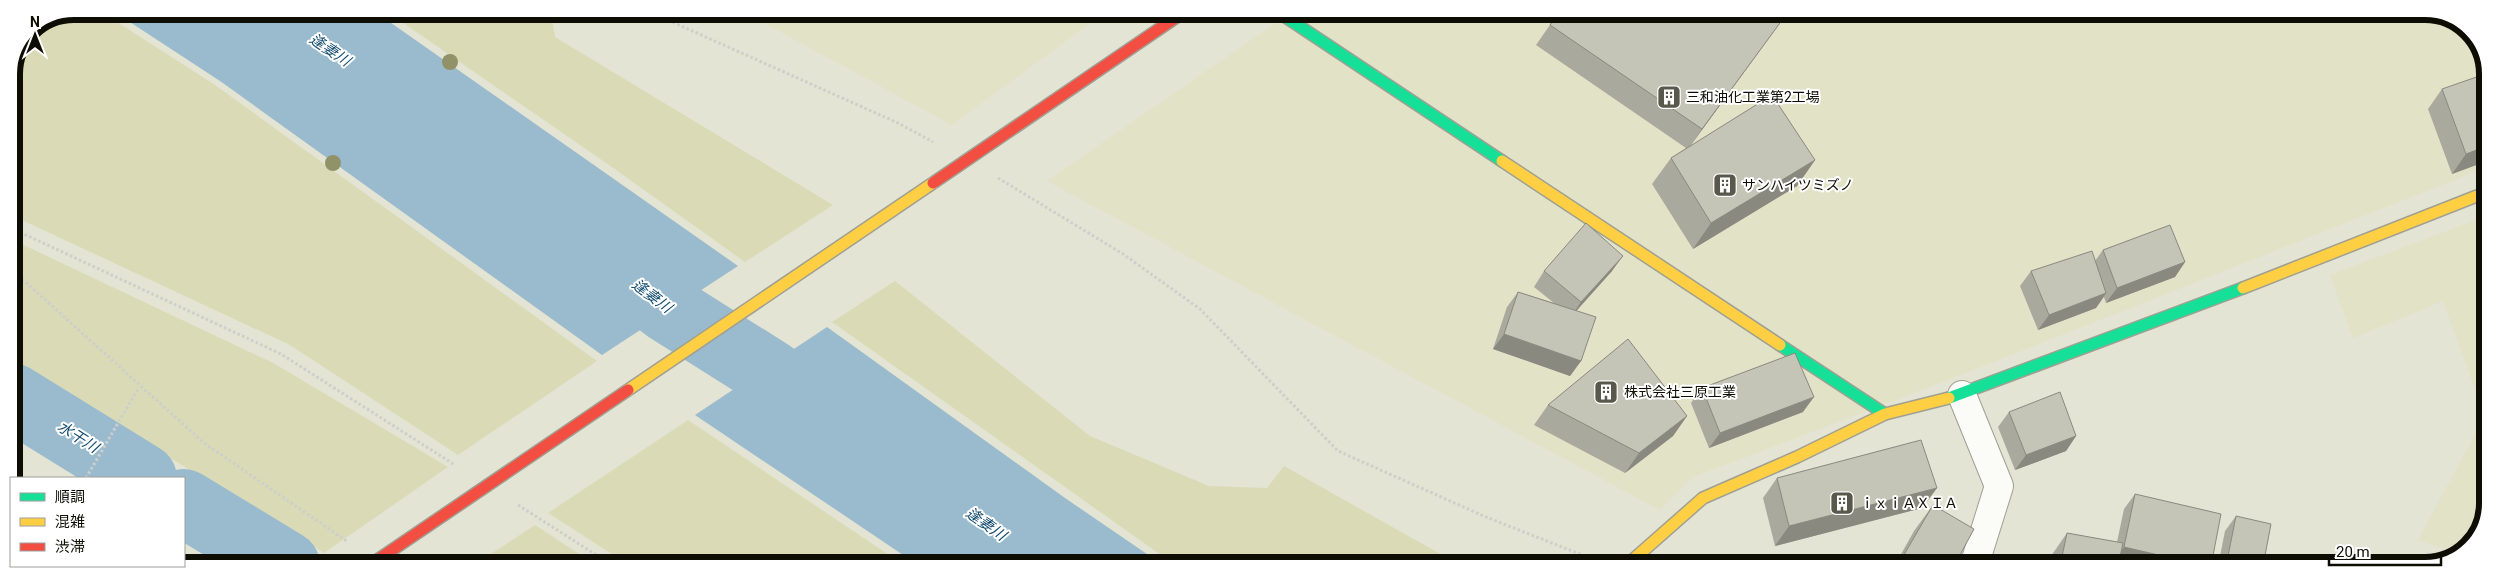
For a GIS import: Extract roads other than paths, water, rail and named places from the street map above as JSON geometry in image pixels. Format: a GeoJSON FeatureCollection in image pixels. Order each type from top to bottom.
{"type":"FeatureCollection","features":[{"type":"Feature","properties":{"kind":"street"},"geometry":{"type":"LineString","coordinates":[[382,557],[1172,20]]}},
{"type":"Feature","properties":{"kind":"street"},"geometry":{"type":"LineString","coordinates":[[1290,20],[1885,414]]}},
{"type":"Feature","properties":{"kind":"street"},"geometry":{"type":"LineString","coordinates":[[1636,557],[1703,498],[1885,414],[1962,395],[2185,311],[2479,195]]}},
{"type":"Feature","properties":{"kind":"street"},"geometry":{"type":"LineString","coordinates":[[1962,395],[1999,486],[1977,557]]}},
{"type":"Feature","properties":{"kind":"water"},"geometry":{"type":"Polygon","coordinates":[[[127,20],[387,20],[738,266],[602,355],[220,81],[127,20]]]}},
{"type":"Feature","properties":{"kind":"water"},"geometry":{"type":"Polygon","coordinates":[[[827,327],[1065,498],[1151,557],[906,557],[695,415],[827,327]]]}},
{"type":"Feature","properties":{"kind":"waterway","name":"逢妻川"},"geometry":{"type":"LineString","coordinates":[[595,253],[668,309],[771,374],[841,423]]}},
{"type":"Feature","properties":{"kind":"waterway","name":"水干川"},"geometry":{"type":"LineString","coordinates":[[20,402],[141,477]]}},
{"type":"Feature","properties":{"kind":"waterway","name":"水干川"},"geometry":{"type":"LineString","coordinates":[[185,504],[273,557]]}},
{"type":"Feature","properties":{"kind":"place","name":"三和油化工業第2工場"},"geometry":{"type":"Point","coordinates":[1669,97]}},
{"type":"Feature","properties":{"kind":"place","name":"サンハイツミズノ"},"geometry":{"type":"Point","coordinates":[1725,185]}},
{"type":"Feature","properties":{"kind":"place","name":"株式会社三原工業"},"geometry":{"type":"Point","coordinates":[1606,392]}},
{"type":"Feature","properties":{"kind":"place","name":"ｉｘｉＡＸＩＡ"},"geometry":{"type":"Point","coordinates":[1842,503]}}]}
